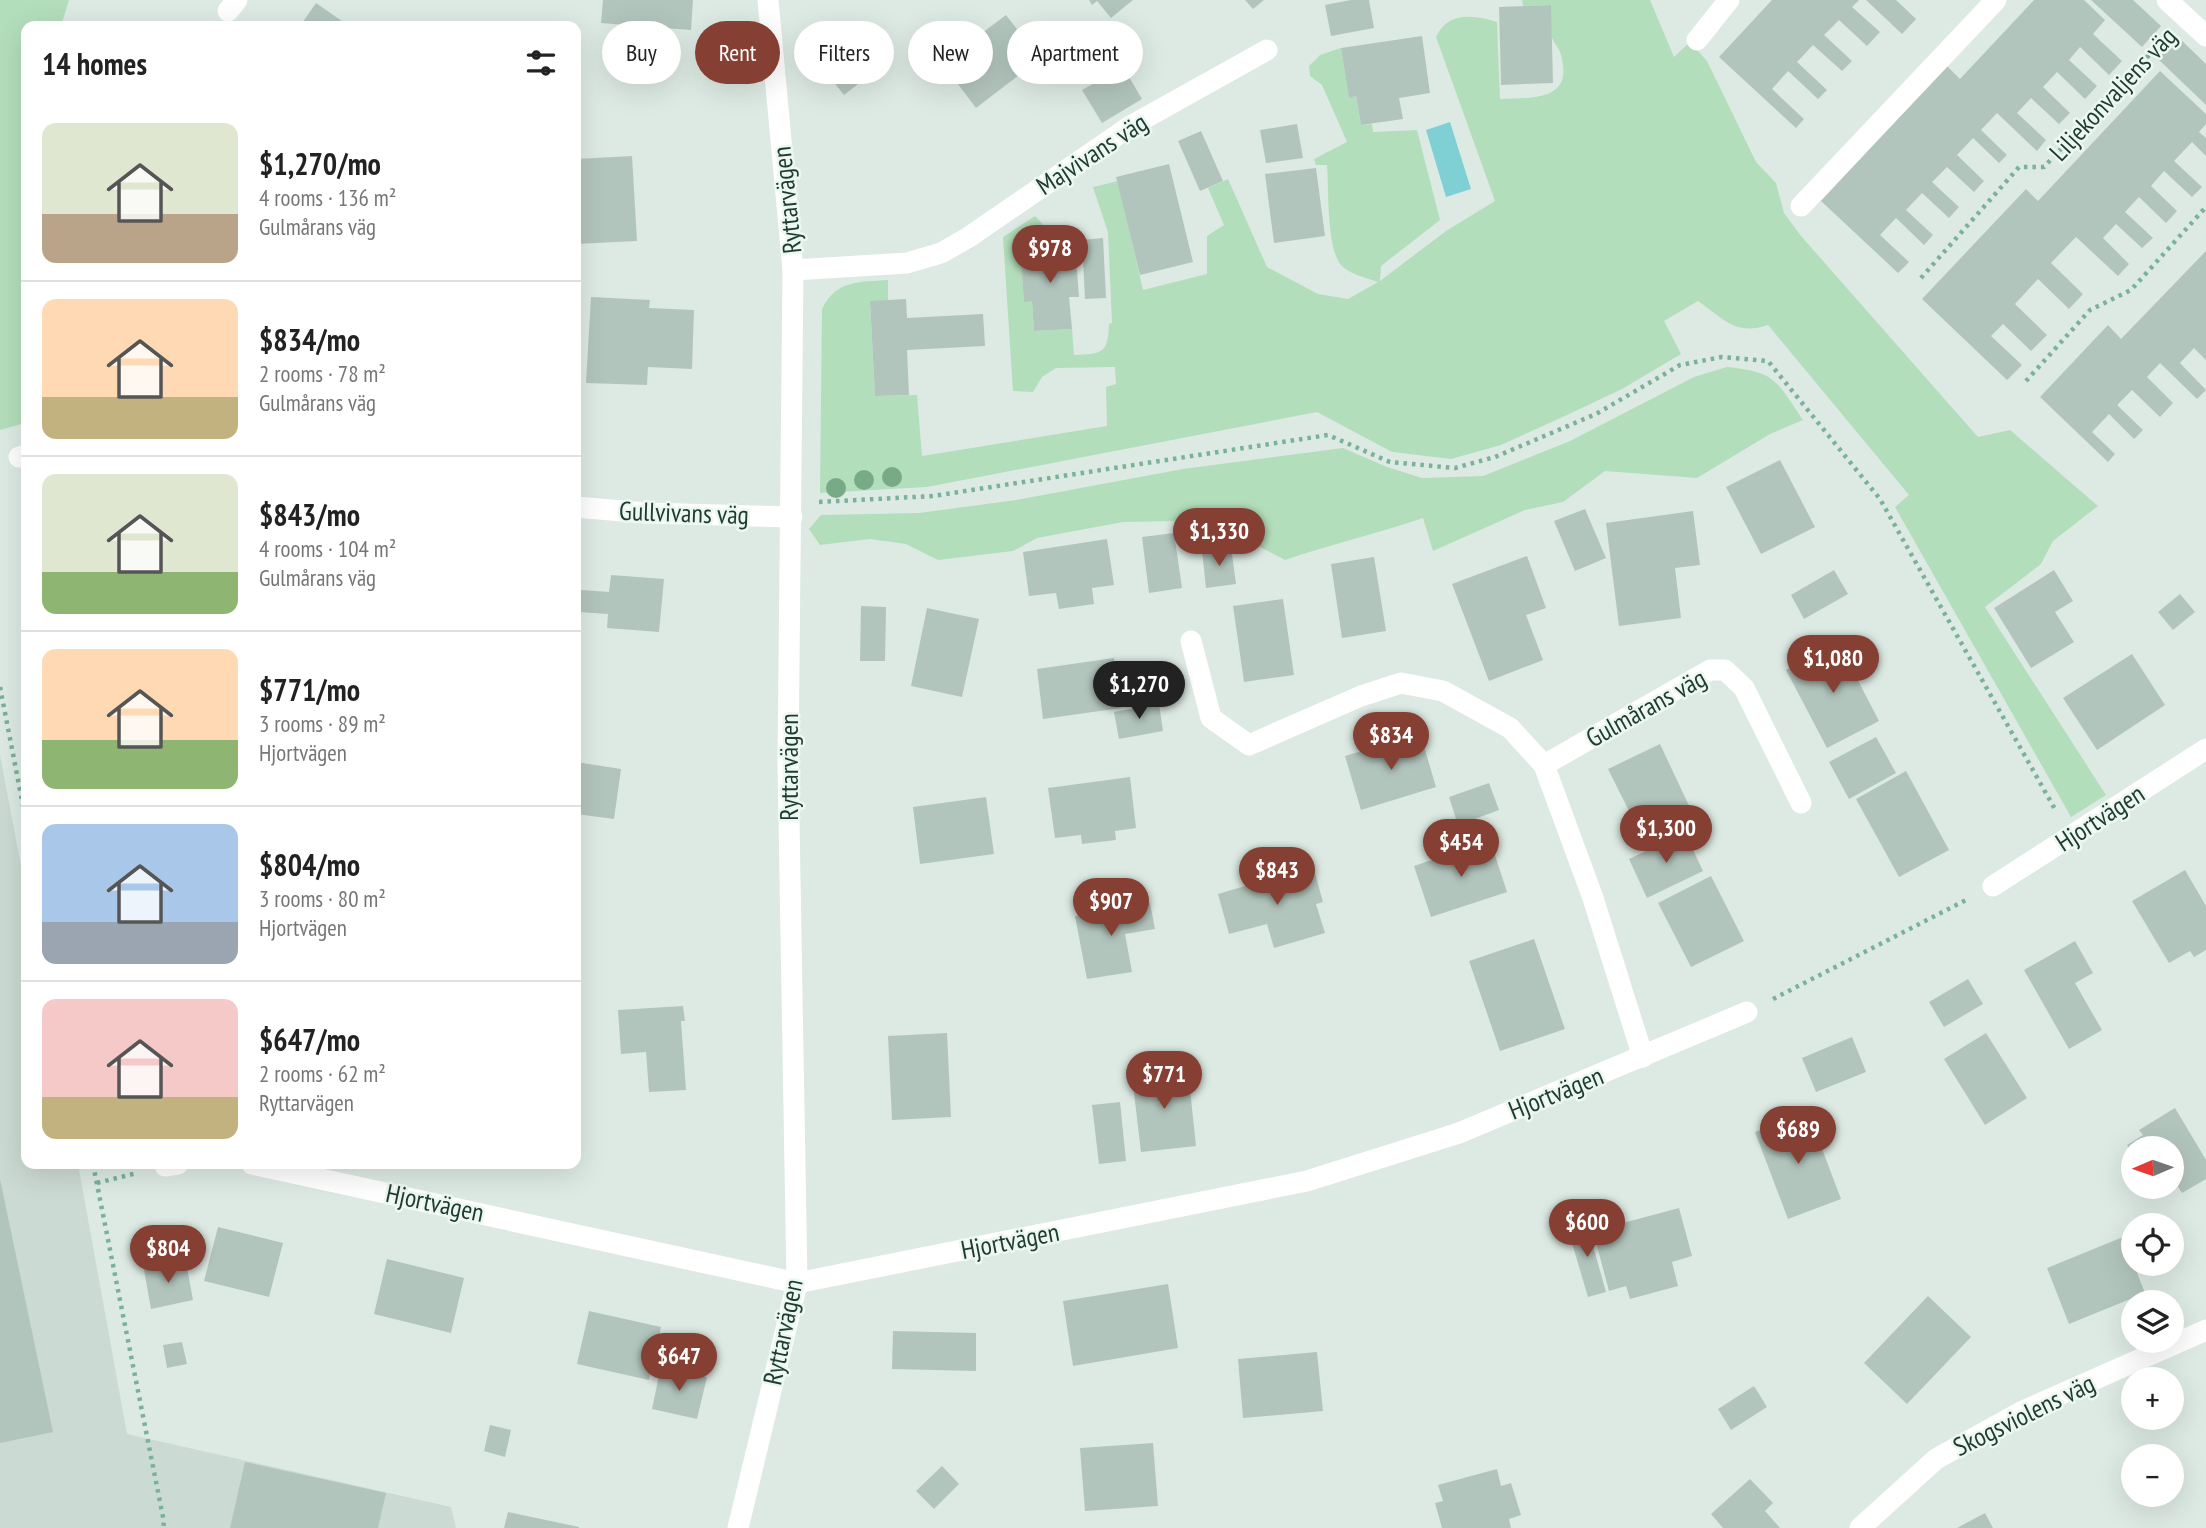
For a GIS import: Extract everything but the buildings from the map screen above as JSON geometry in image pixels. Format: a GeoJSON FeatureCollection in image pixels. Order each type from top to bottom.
{"type":"FeatureCollection","features":[{"type":"Feature","properties":{"kind":"street","name":"Ryttarvägen"},"geometry":{"type":"LineString","coordinates":[[738,1528],[796,1283],[788,761],[793,270],[768,0]]}},
{"type":"Feature","properties":{"kind":"street"},"geometry":{"type":"LineString","coordinates":[[1697,40],[1730,0]]}},
{"type":"Feature","properties":{"kind":"street"},"geometry":{"type":"LineString","coordinates":[[1801,205],[1996,0]]}},
{"type":"Feature","properties":{"kind":"street","name":"Liljekonvaljens väg"},"geometry":{"type":"LineString","coordinates":[[2167,0],[2206,36]]}},
{"type":"Feature","properties":{"kind":"street","name":"Majvivans väg"},"geometry":{"type":"LineString","coordinates":[[793,270],[907,263],[941,253],[969,237],[1129,127],[1267,50]]}},
{"type":"Feature","properties":{"kind":"street","name":"Gullvivans väg"},"geometry":{"type":"LineString","coordinates":[[581,507],[646,513],[791,510]]}},
{"type":"Feature","properties":{"kind":"street"},"geometry":{"type":"LineString","coordinates":[[1191,641],[1211,718],[1249,745],[1361,696],[1401,683],[1443,691],[1510,728],[1544,765],[1593,898],[1643,1057]]}},
{"type":"Feature","properties":{"kind":"street","name":"Gulmårans väg"},"geometry":{"type":"LineString","coordinates":[[1544,765],[1700,675],[1710,670],[1725,670],[1744,688],[1801,803]]}},
{"type":"Feature","properties":{"kind":"street","name":"Hjortvägen"},"geometry":{"type":"LineString","coordinates":[[1993,886],[2206,749]]}},
{"type":"Feature","properties":{"kind":"street","name":"Hjortvägen"},"geometry":{"type":"LineString","coordinates":[[275,1169],[796,1283],[1307,1181],[1459,1133],[1747,1012]]}},
{"type":"Feature","properties":{"kind":"street","name":"Skogsviolens väg"},"geometry":{"type":"LineString","coordinates":[[1860,1528],[1936,1459],[2023,1410],[2206,1330]]}},
{"type":"Feature","properties":{"kind":"path","name":"Liljekonvaljens väg"},"geometry":{"type":"LineString","coordinates":[[1921,278],[2019,167],[2043,167],[2185,17]]}},
{"type":"Feature","properties":{"kind":"path"},"geometry":{"type":"LineString","coordinates":[[2026,381],[2090,310],[2131,290],[2206,207]]}},
{"type":"Feature","properties":{"kind":"path"},"geometry":{"type":"LineString","coordinates":[[791,510],[933,496],[1328,435],[1390,462],[1455,468],[1495,457],[1596,414],[1681,365],[1722,357],[1768,361],[1880,499],[2071,836]]}},
{"type":"Feature","properties":{"kind":"path"},"geometry":{"type":"LineString","coordinates":[[0,687],[21,795]]}},
{"type":"Feature","properties":{"kind":"path"},"geometry":{"type":"LineString","coordinates":[[1747,1012],[1993,886]]}},
{"type":"Feature","properties":{"kind":"path"},"geometry":{"type":"LineString","coordinates":[[94,1169],[164,1522],[163,1528]]}},
{"type":"Feature","properties":{"kind":"path"},"geometry":{"type":"LineString","coordinates":[[97,1183],[155,1169]]}},
{"type":"Feature","properties":{"kind":"shaded area"},"geometry":{"type":"Polygon","coordinates":[[[0,755],[21,866],[21,1169],[79,1169],[127,1434],[451,1507],[456,1528],[0,1528],[0,755]]]}},
{"type":"Feature","properties":{"kind":"green space"},"geometry":{"type":"Polygon","coordinates":[[[0,0],[69,0],[63,21],[21,21],[21,424],[0,430],[0,0]]]}},
{"type":"Feature","properties":{"kind":"green space"},"geometry":{"type":"Polygon","coordinates":[[[1522,0],[1650,0],[1674,57],[1690,42],[1707,61],[1756,162],[1776,183],[1784,213],[1801,236],[1978,437],[2010,430],[2098,506],[2053,541],[2041,564],[1985,607],[2106,795],[2071,817],[1895,507],[1909,495],[1768,325],[1757,328],[1738,327],[1698,301],[1664,321],[1681,354],[1622,389],[1567,415],[1501,445],[1451,459],[1392,452],[1317,412],[927,487],[820,493],[822,309],[841,288],[849,284],[888,280],[888,300],[870,302],[875,396],[917,395],[922,456],[1107,426],[1106,387],[1116,384],[1115,367],[1056,368],[1042,377],[1033,392],[1013,391],[1003,237],[1035,216],[1062,245],[1020,248],[1024,301],[1032,301],[1034,331],[1072,329],[1074,355],[1092,354],[1102,350],[1107,341],[1109,324],[1112,323],[1108,232],[1093,187],[1118,181],[1143,290],[1207,274],[1207,236],[1224,225],[1208,188],[1228,179],[1267,267],[1318,294],[1348,299],[1378,282],[1343,267],[1334,248],[1329,219],[1327,165],[1316,165],[1314,159],[1347,142],[1322,85],[1310,76],[1309,66],[1320,55],[1341,48],[1349,97],[1356,96],[1361,125],[1372,124],[1373,132],[1417,130],[1440,220],[1381,266],[1380,281],[1446,231],[1495,201],[1436,37],[1441,29],[1463,17],[1497,22],[1500,99],[1538,97],[1557,88],[1562,80],[1560,52],[1551,34],[1551,5],[1523,6],[1522,0]]]}},
{"type":"Feature","properties":{"kind":"green space"},"geometry":{"type":"Polygon","coordinates":[[[1727,367],[1756,372],[1774,381],[1803,420],[1770,434],[1697,478],[1605,471],[1563,502],[1525,510],[1433,551],[1423,518],[1285,560],[1232,532],[1177,521],[1123,522],[1037,538],[1013,551],[938,560],[906,544],[870,539],[820,545],[809,529],[821,515],[919,513],[1016,500],[1183,469],[1343,448],[1387,467],[1422,478],[1483,476],[1570,441],[1694,377],[1727,367]]]}},
{"type":"Feature","properties":{"kind":"water"},"geometry":{"type":"Polygon","coordinates":[[[1450,122],[1471,189],[1446,197],[1426,130],[1450,122]]]}}]}
